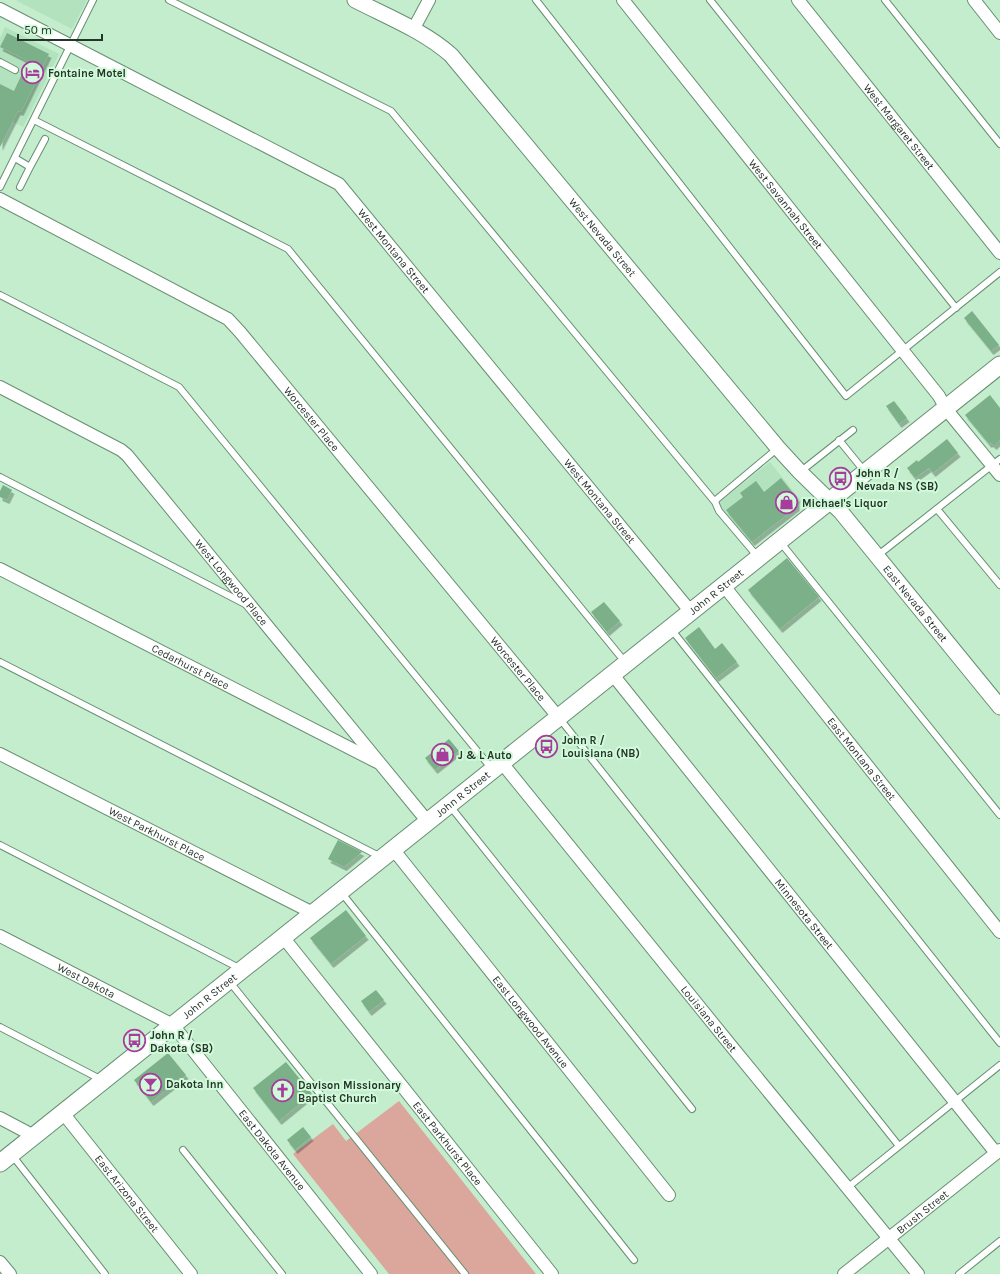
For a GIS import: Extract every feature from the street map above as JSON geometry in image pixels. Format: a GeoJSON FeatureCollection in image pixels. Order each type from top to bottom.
{"type":"FeatureCollection","features":[{"type":"Feature","properties":{"kind":"main road","name":"John R Street"},"geometry":{"type":"LineString","coordinates":[[5,1158],[1000,365]]}},
{"type":"Feature","properties":{"kind":"street","name":"West Nevada Street"},"geometry":{"type":"LineString","coordinates":[[355,0],[414,30],[439,45],[451,55],[778,448],[830,501]]}},
{"type":"Feature","properties":{"kind":"street"},"geometry":{"type":"LineString","coordinates":[[414,30],[429,0]]}},
{"type":"Feature","properties":{"kind":"street","name":"West Savannah Street"},"geometry":{"type":"LineString","coordinates":[[623,0],[903,350],[939,396],[946,409],[996,462],[1000,475]]}},
{"type":"Feature","properties":{"kind":"street","name":"West Margaret Street"},"geometry":{"type":"LineString","coordinates":[[798,0],[1000,253]]}},
{"type":"Feature","properties":{"kind":"street"},"geometry":{"type":"LineString","coordinates":[[974,0],[1000,33]]}},
{"type":"Feature","properties":{"kind":"street","name":"West Montana Street"},"geometry":{"type":"LineString","coordinates":[[0,9],[327,176],[339,184],[691,612]]}},
{"type":"Feature","properties":{"kind":"street","name":"Worcester Place"},"geometry":{"type":"LineString","coordinates":[[0,200],[228,319],[559,718]]}},
{"type":"Feature","properties":{"kind":"street","name":"West Longwood Place"},"geometry":{"type":"LineString","coordinates":[[0,387],[121,450],[127,455],[428,822]]}},
{"type":"Feature","properties":{"kind":"street","name":"East Nevada Street"},"geometry":{"type":"LineString","coordinates":[[830,501],[877,556],[1000,707]]}},
{"type":"Feature","properties":{"kind":"street","name":"Cedarhurst Place"},"geometry":{"type":"LineString","coordinates":[[0,569],[382,765]]}},
{"type":"Feature","properties":{"kind":"street","name":"East Montana Street"},"geometry":{"type":"LineString","coordinates":[[724,586],[1000,932]]}},
{"type":"Feature","properties":{"kind":"street","name":"Minnesota Street"},"geometry":{"type":"LineString","coordinates":[[612,675],[954,1102],[998,1151]]}},
{"type":"Feature","properties":{"kind":"street","name":"West Parkhurst Place"},"geometry":{"type":"LineString","coordinates":[[0,754],[313,913]]}},
{"type":"Feature","properties":{"kind":"street","name":"Louisiana Street"},"geometry":{"type":"LineString","coordinates":[[497,767],[918,1274]]}},
{"type":"Feature","properties":{"kind":"street","name":"East Longwood Avenue"},"geometry":{"type":"LineString","coordinates":[[388,854],[669,1195]]}},
{"type":"Feature","properties":{"kind":"street","name":"West Dakota"},"geometry":{"type":"LineString","coordinates":[[0,936],[173,1025]]}},
{"type":"Feature","properties":{"kind":"street","name":"East Parkhurst Place"},"geometry":{"type":"LineString","coordinates":[[283,937],[552,1274]]}},
{"type":"Feature","properties":{"kind":"street","name":"East Dakota Avenue"},"geometry":{"type":"LineString","coordinates":[[173,1025],[371,1274]]}},
{"type":"Feature","properties":{"kind":"street","name":"East Arizona Street"},"geometry":{"type":"LineString","coordinates":[[63,1113],[191,1274]]}},
{"type":"Feature","properties":{"kind":"street"},"geometry":{"type":"LineString","coordinates":[[0,1118],[34,1136]]}},
{"type":"Feature","properties":{"kind":"street","name":"Brush Street"},"geometry":{"type":"LineString","coordinates":[[844,1274],[998,1151]]}},
{"type":"Feature","properties":{"kind":"street"},"geometry":{"type":"LineString","coordinates":[[0,1262],[10,1274]]}},
{"type":"Feature","properties":{"kind":"lane"},"geometry":{"type":"LineString","coordinates":[[0,187],[93,0]]}},
{"type":"Feature","properties":{"kind":"lane"},"geometry":{"type":"LineString","coordinates":[[169,0],[391,110],[715,502],[719,511],[759,558]]}},
{"type":"Feature","properties":{"kind":"lane"},"geometry":{"type":"LineString","coordinates":[[536,0],[846,396],[1000,272]]}},
{"type":"Feature","properties":{"kind":"lane"},"geometry":{"type":"LineString","coordinates":[[710,0],[956,308]]}},
{"type":"Feature","properties":{"kind":"lane"},"geometry":{"type":"LineString","coordinates":[[885,0],[1000,144]]}},
{"type":"Feature","properties":{"kind":"lane"},"geometry":{"type":"LineString","coordinates":[[0,62],[16,70]]}},
{"type":"Feature","properties":{"kind":"lane"},"geometry":{"type":"LineString","coordinates":[[34,120],[288,249],[627,663]]}},
{"type":"Feature","properties":{"kind":"lane"},"geometry":{"type":"LineString","coordinates":[[20,187],[45,139]]}},
{"type":"Feature","properties":{"kind":"lane"},"geometry":{"type":"LineString","coordinates":[[15,158],[30,167]]}},
{"type":"Feature","properties":{"kind":"lane"},"geometry":{"type":"LineString","coordinates":[[0,295],[179,387],[497,767]]}},
{"type":"Feature","properties":{"kind":"lane"},"geometry":{"type":"LineString","coordinates":[[800,472],[853,430]]}},
{"type":"Feature","properties":{"kind":"lane"},"geometry":{"type":"LineString","coordinates":[[840,440],[866,473]]}},
{"type":"Feature","properties":{"kind":"lane"},"geometry":{"type":"LineString","coordinates":[[715,502],[778,448]]}},
{"type":"Feature","properties":{"kind":"lane"},"geometry":{"type":"LineString","coordinates":[[877,556],[996,462]]}},
{"type":"Feature","properties":{"kind":"lane"},"geometry":{"type":"LineString","coordinates":[[0,477],[252,607]]}},
{"type":"Feature","properties":{"kind":"lane"},"geometry":{"type":"LineString","coordinates":[[937,509],[1000,585]]}},
{"type":"Feature","properties":{"kind":"lane"},"geometry":{"type":"LineString","coordinates":[[780,541],[1000,815]]}},
{"type":"Feature","properties":{"kind":"lane"},"geometry":{"type":"LineString","coordinates":[[670,629],[1000,1043]]}},
{"type":"Feature","properties":{"kind":"lane"},"geometry":{"type":"LineString","coordinates":[[0,662],[388,854]]}},
{"type":"Feature","properties":{"kind":"lane"},"geometry":{"type":"LineString","coordinates":[[559,718],[899,1146]]}},
{"type":"Feature","properties":{"kind":"lane"},"geometry":{"type":"LineString","coordinates":[[449,805],[692,1109]]}},
{"type":"Feature","properties":{"kind":"lane"},"geometry":{"type":"LineString","coordinates":[[0,845],[242,970]]}},
{"type":"Feature","properties":{"kind":"lane"},"geometry":{"type":"LineString","coordinates":[[340,892],[634,1260]]}},
{"type":"Feature","properties":{"kind":"lane"},"geometry":{"type":"LineString","coordinates":[[229,980],[465,1274]]}},
{"type":"Feature","properties":{"kind":"lane"},"geometry":{"type":"LineString","coordinates":[[0,1028],[103,1081]]}},
{"type":"Feature","properties":{"kind":"lane"},"geometry":{"type":"LineString","coordinates":[[847,1188],[1000,1064]]}},
{"type":"Feature","properties":{"kind":"lane"},"geometry":{"type":"LineString","coordinates":[[183,1150],[282,1274]]}},
{"type":"Feature","properties":{"kind":"lane"},"geometry":{"type":"LineString","coordinates":[[5,1158],[106,1274]]}},
{"type":"Feature","properties":{"kind":"lane"},"geometry":{"type":"LineString","coordinates":[[959,1274],[1000,1241]]}},
{"type":"Feature","properties":{"kind":"shaded area"},"geometry":{"type":"Polygon","coordinates":[[[17,0],[87,0],[72,29],[17,0]]]}},
{"type":"Feature","properties":{"kind":"shaded area"},"geometry":{"type":"Polygon","coordinates":[[[5,27],[59,54],[23,127],[0,115],[0,38],[5,27]]]}},
{"type":"Feature","properties":{"kind":"shaded area"},"geometry":{"type":"Polygon","coordinates":[[[770,462],[802,502],[749,543],[718,503],[770,462]]]}},
{"type":"Feature","properties":{"kind":"shaded area"},"geometry":{"type":"Polygon","coordinates":[[[399,1101],[536,1274],[389,1274],[293,1154],[333,1124],[346,1141],[399,1101]]]}},
{"type":"Feature","properties":{"kind":"building","name":"Fontaine Motel"},"geometry":{"type":"Polygon","coordinates":[[[7,33],[49,54],[21,112],[18,111],[0,147],[0,84],[14,91],[28,61],[0,47],[7,33]]]}},
{"type":"Feature","properties":{"kind":"building"},"geometry":{"type":"Polygon","coordinates":[[[972,311],[999,345],[991,351],[964,318],[972,311]]]}},
{"type":"Feature","properties":{"kind":"building"},"geometry":{"type":"Polygon","coordinates":[[[990,395],[1000,408],[1000,440],[994,446],[991,443],[989,444],[965,415],[990,395]]]}},
{"type":"Feature","properties":{"kind":"building"},"geometry":{"type":"Polygon","coordinates":[[[894,401],[907,418],[899,424],[886,406],[894,401]]]}},
{"type":"Feature","properties":{"kind":"building"},"geometry":{"type":"Polygon","coordinates":[[[947,439],[958,453],[933,473],[929,468],[915,478],[907,468],[917,460],[918,462],[947,439]]]}},
{"type":"Feature","properties":{"kind":"building"},"geometry":{"type":"Polygon","coordinates":[[[781,478],[797,498],[797,507],[752,542],[726,510],[743,497],[740,493],[756,481],[764,492],[781,478]]]}},
{"type":"Feature","properties":{"kind":"building"},"geometry":{"type":"Polygon","coordinates":[[[3,485],[12,490],[7,500],[0,497],[0,491],[3,485]]]}},
{"type":"Feature","properties":{"kind":"building"},"geometry":{"type":"Polygon","coordinates":[[[787,558],[819,597],[780,629],[748,590],[787,558]]]}},
{"type":"Feature","properties":{"kind":"building"},"geometry":{"type":"Polygon","coordinates":[[[604,602],[620,621],[607,632],[591,612],[604,602]]]}},
{"type":"Feature","properties":{"kind":"building"},"geometry":{"type":"Polygon","coordinates":[[[699,627],[715,649],[722,643],[737,662],[716,678],[685,638],[699,627]]]}},
{"type":"Feature","properties":{"kind":"building"},"geometry":{"type":"Polygon","coordinates":[[[449,739],[459,751],[435,770],[425,758],[449,739]]]}},
{"type":"Feature","properties":{"kind":"building"},"geometry":{"type":"Polygon","coordinates":[[[338,840],[362,852],[344,867],[328,859],[338,840]]]}},
{"type":"Feature","properties":{"kind":"building"},"geometry":{"type":"Polygon","coordinates":[[[346,910],[366,936],[331,964],[310,938],[346,910]]]}},
{"type":"Feature","properties":{"kind":"building"},"geometry":{"type":"Polygon","coordinates":[[[376,990],[384,1000],[369,1012],[361,1001],[376,990]]]}},
{"type":"Feature","properties":{"kind":"building"},"geometry":{"type":"Polygon","coordinates":[[[168,1053],[186,1075],[151,1102],[134,1080],[168,1053]]]}},
{"type":"Feature","properties":{"kind":"building","name":"Davison Missionary Baptist Church"},"geometry":{"type":"Polygon","coordinates":[[[286,1062],[312,1094],[279,1121],[253,1088],[286,1062]]]}},
{"type":"Feature","properties":{"kind":"building"},"geometry":{"type":"Polygon","coordinates":[[[303,1127],[311,1137],[295,1150],[287,1140],[303,1127]]]}},
{"type":"Feature","properties":{"kind":"place","name":"Fontaine Motel"},"geometry":{"type":"Point","coordinates":[32,73]}},
{"type":"Feature","properties":{"kind":"place","name":"John R / Nevada NS (SB)"},"geometry":{"type":"Point","coordinates":[841,479]}},
{"type":"Feature","properties":{"kind":"place","name":"Michael's Liquor"},"geometry":{"type":"Point","coordinates":[786,503]}},
{"type":"Feature","properties":{"kind":"place","name":"John R / Louisiana (NB)"},"geometry":{"type":"Point","coordinates":[547,746]}},
{"type":"Feature","properties":{"kind":"place","name":"J & L Auto"},"geometry":{"type":"Point","coordinates":[442,755]}},
{"type":"Feature","properties":{"kind":"place","name":"John R / Dakota (SB)"},"geometry":{"type":"Point","coordinates":[135,1041]}},
{"type":"Feature","properties":{"kind":"place","name":"Dakota Inn"},"geometry":{"type":"Point","coordinates":[151,1084]}},
{"type":"Feature","properties":{"kind":"place","name":"Davison Missionary Baptist Church"},"geometry":{"type":"Point","coordinates":[283,1091]}}]}
